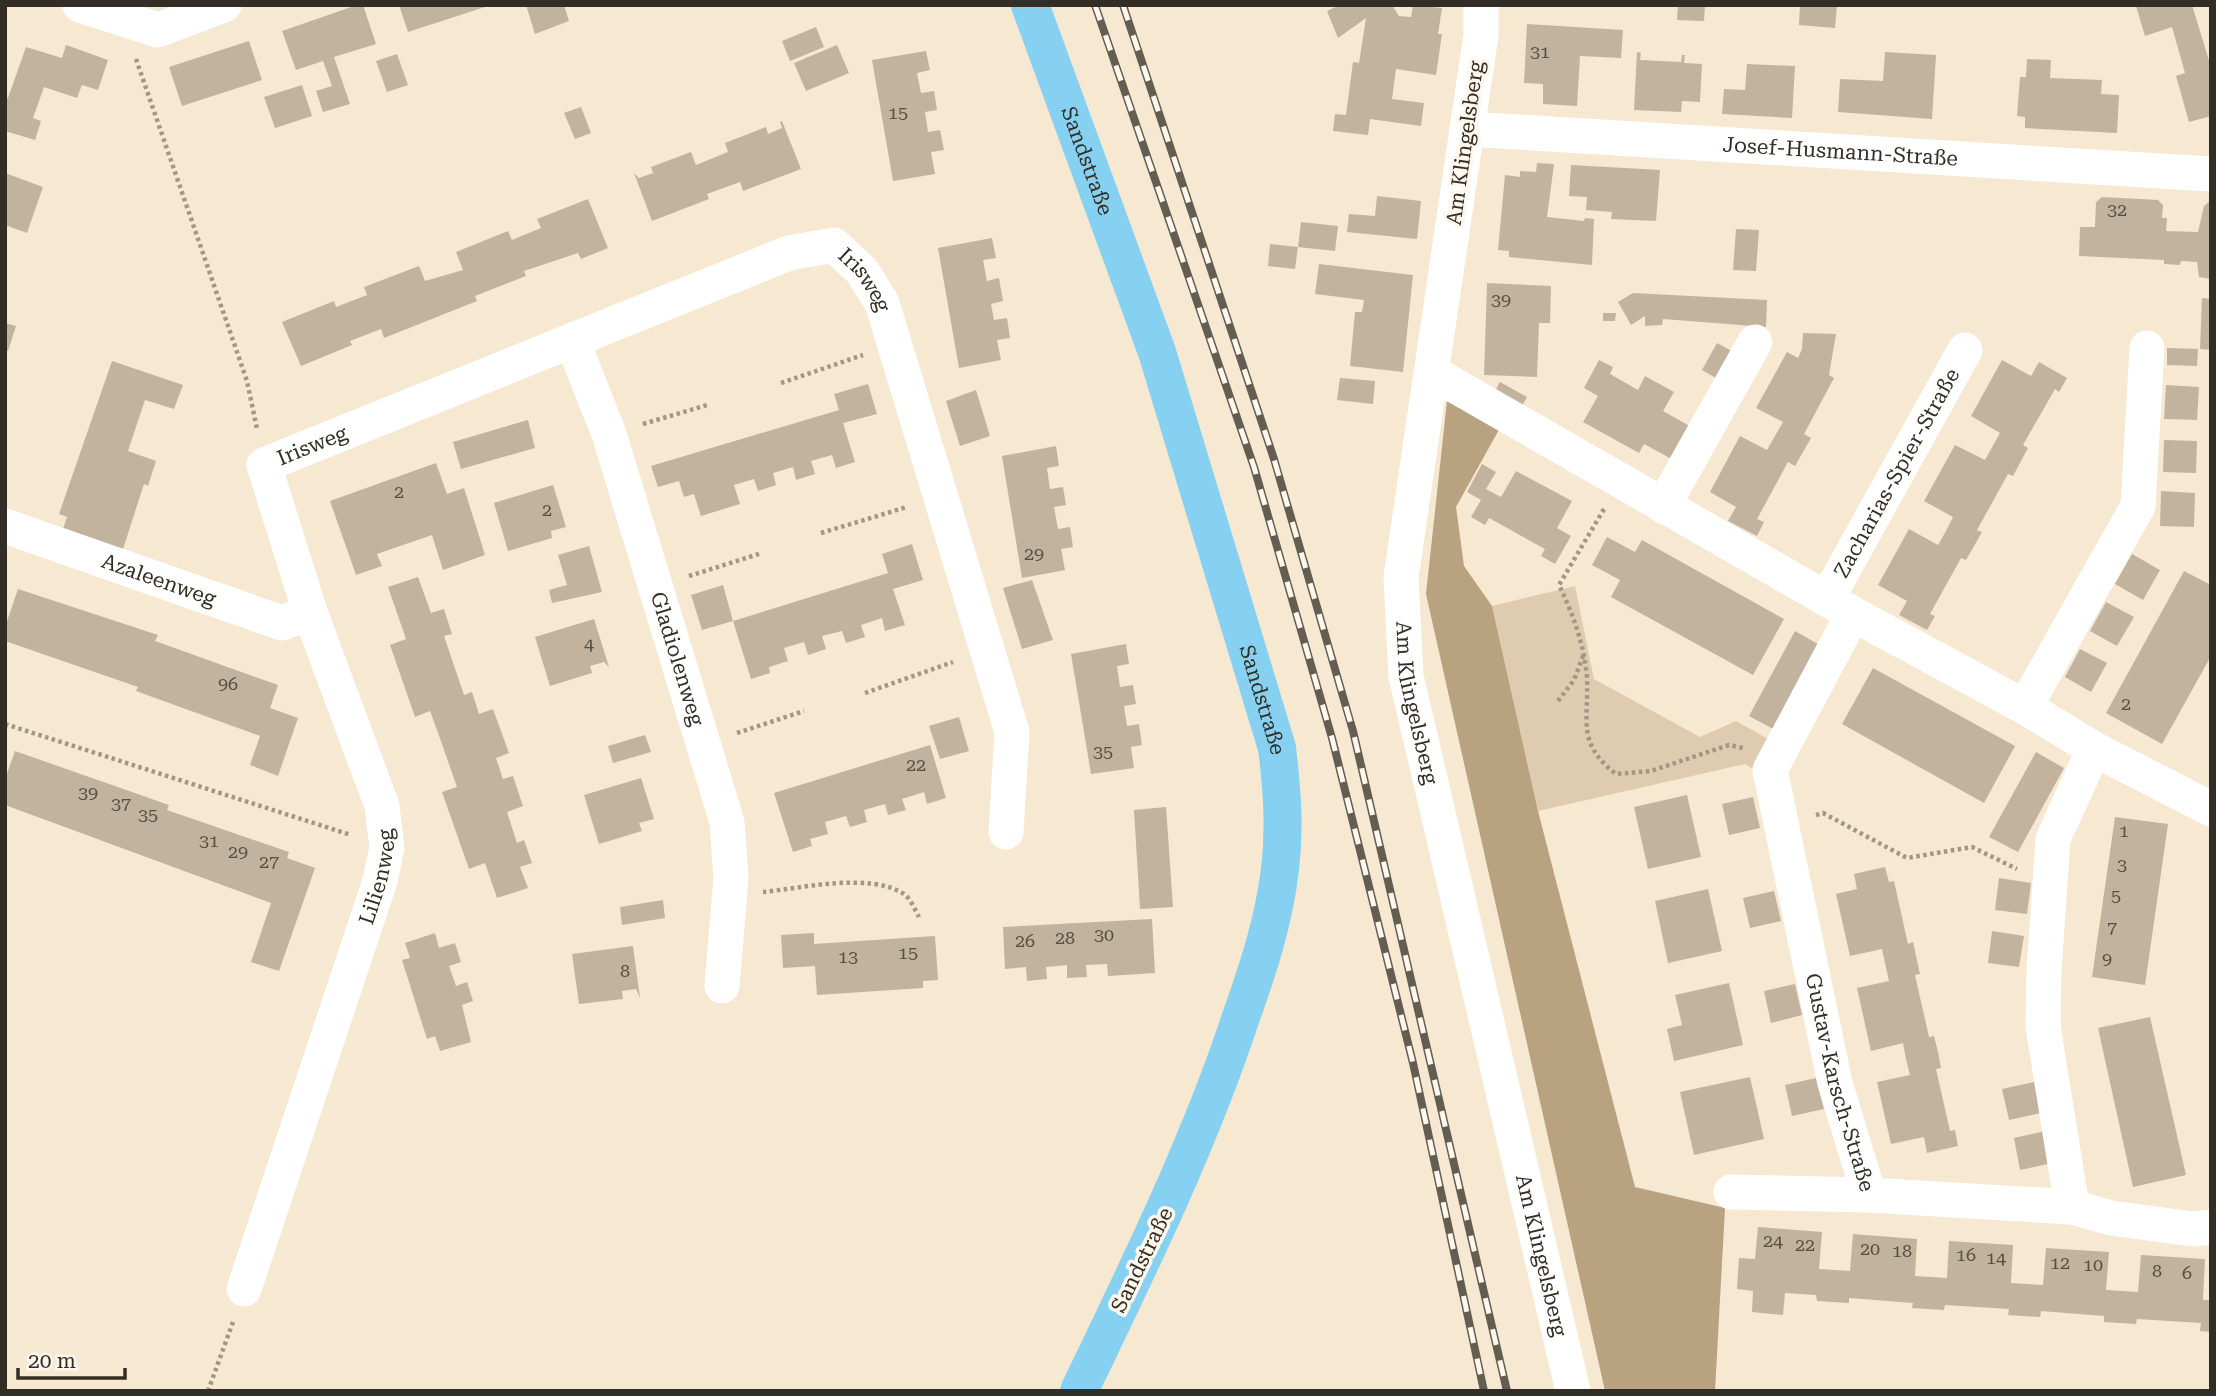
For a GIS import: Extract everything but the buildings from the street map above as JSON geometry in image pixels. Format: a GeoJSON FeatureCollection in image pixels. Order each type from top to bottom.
{"type":"FeatureCollection","features":[{"type":"Feature","properties":{"kind":"main road","name":"Sandstraße"},"geometry":{"type":"LineString","coordinates":[[1030,5],[1157,352],[1277,748],[1282,794],[1280,871],[1267,942],[1228,1057],[1170,1202],[1079,1391]]}},
{"type":"Feature","properties":{"kind":"street"},"geometry":{"type":"LineString","coordinates":[[80,5],[120,13],[158,30],[225,5]]}},
{"type":"Feature","properties":{"kind":"street","name":"Am Klingelsberg"},"geometry":{"type":"LineString","coordinates":[[1481,5],[1481,35],[1468,129],[1401,577],[1406,676],[1573,1391]]}},
{"type":"Feature","properties":{"kind":"street","name":"Josef-Husmann-Straße"},"geometry":{"type":"LineString","coordinates":[[1468,129],[2211,174]]}},
{"type":"Feature","properties":{"kind":"street","name":"Irisweg"},"geometry":{"type":"LineString","coordinates":[[264,465],[789,253],[834,245],[862,271],[882,303],[892,345],[1012,732],[1006,832]]}},
{"type":"Feature","properties":{"kind":"street","name":"Gladiolenweg"},"geometry":{"type":"LineString","coordinates":[[572,340],[609,434],[727,822],[730,895],[722,986]]}},
{"type":"Feature","properties":{"kind":"street"},"geometry":{"type":"LineString","coordinates":[[1663,506],[1755,342]]}},
{"type":"Feature","properties":{"kind":"street"},"geometry":{"type":"LineString","coordinates":[[2025,707],[2138,506],[2147,348]]}},
{"type":"Feature","properties":{"kind":"street","name":"Zacharias-Spier-Straße"},"geometry":{"type":"LineString","coordinates":[[1840,606],[1965,350]]}},
{"type":"Feature","properties":{"kind":"street","name":"Zacharias-Spier-Straße"},"geometry":{"type":"LineString","coordinates":[[1433,373],[1620,482],[2025,707],[2094,749],[2211,809]]}},
{"type":"Feature","properties":{"kind":"street","name":"Lilienweg"},"geometry":{"type":"LineString","coordinates":[[244,1289],[380,881],[387,847],[382,806],[310,612],[264,465]]}},
{"type":"Feature","properties":{"kind":"street","name":"Azaleenweg"},"geometry":{"type":"LineString","coordinates":[[5,526],[282,623],[310,612]]}},
{"type":"Feature","properties":{"kind":"street"},"geometry":{"type":"LineString","coordinates":[[1772,766],[1840,606]]}},
{"type":"Feature","properties":{"kind":"street"},"geometry":{"type":"LineString","coordinates":[[2073,1206],[2043,1026],[2044,971],[2053,839],[2094,749]]}},
{"type":"Feature","properties":{"kind":"street","name":"Gustav-Karsch-Straße"},"geometry":{"type":"LineString","coordinates":[[1772,766],[1781,824],[1835,1083],[1869,1195],[2073,1206],[2111,1218],[2193,1229],[2211,1227]]}},
{"type":"Feature","properties":{"kind":"street"},"geometry":{"type":"LineString","coordinates":[[1731,1192],[1869,1195]]}},
{"type":"Feature","properties":{"kind":"path"},"geometry":{"type":"LineString","coordinates":[[120,13],[247,381],[264,465]]}},
{"type":"Feature","properties":{"kind":"path"},"geometry":{"type":"LineString","coordinates":[[781,383],[892,345]]}},
{"type":"Feature","properties":{"kind":"path"},"geometry":{"type":"LineString","coordinates":[[609,434],[707,405]]}},
{"type":"Feature","properties":{"kind":"path"},"geometry":{"type":"LineString","coordinates":[[1620,482],[1559,584],[1576,625],[1583,655],[1587,678],[1584,729],[1597,760],[1616,774],[1651,771],[1729,746],[1757,752],[1772,766]]}},
{"type":"Feature","properties":{"kind":"path"},"geometry":{"type":"LineString","coordinates":[[821,533],[939,497]]}},
{"type":"Feature","properties":{"kind":"path"},"geometry":{"type":"LineString","coordinates":[[655,587],[762,552]]}},
{"type":"Feature","properties":{"kind":"path"},"geometry":{"type":"LineString","coordinates":[[865,693],[986,651]]}},
{"type":"Feature","properties":{"kind":"path"},"geometry":{"type":"LineString","coordinates":[[1558,701],[1574,680],[1583,655]]}},
{"type":"Feature","properties":{"kind":"path"},"geometry":{"type":"LineString","coordinates":[[703,744],[804,711]]}},
{"type":"Feature","properties":{"kind":"path"},"geometry":{"type":"LineString","coordinates":[[5,724],[387,847]]}},
{"type":"Feature","properties":{"kind":"path"},"geometry":{"type":"LineString","coordinates":[[1781,824],[1823,814],[1907,858],[1972,847],[2024,872],[2049,877]]}},
{"type":"Feature","properties":{"kind":"path"},"geometry":{"type":"LineString","coordinates":[[730,895],[859,883],[883,884],[907,895],[919,917]]}},
{"type":"Feature","properties":{"kind":"path"},"geometry":{"type":"LineString","coordinates":[[208,1391],[244,1289]]}},
{"type":"Feature","properties":{"kind":"shaded area"},"geometry":{"type":"Polygon","coordinates":[[[1447,401],[1501,426],[1456,507],[1464,566],[1492,606],[1538,811],[1635,1187],[1725,1208],[1715,1391],[1605,1391],[1426,594],[1447,401]]]}},
{"type":"Feature","properties":{"kind":"shaded area"},"geometry":{"type":"Polygon","coordinates":[[[1575,586],[1594,679],[1700,737],[1736,721],[1775,743],[1759,773],[1745,764],[1538,811],[1492,606],[1575,586]]]}},
{"type":"Feature","properties":{"kind":"railway"},"geometry":{"type":"LineString","coordinates":[[1095,5],[1254,467],[1332,738],[1413,1063],[1484,1391]]}},
{"type":"Feature","properties":{"kind":"railway"},"geometry":{"type":"LineString","coordinates":[[1123,5],[1274,459],[1353,731],[1507,1391]]}}]}
